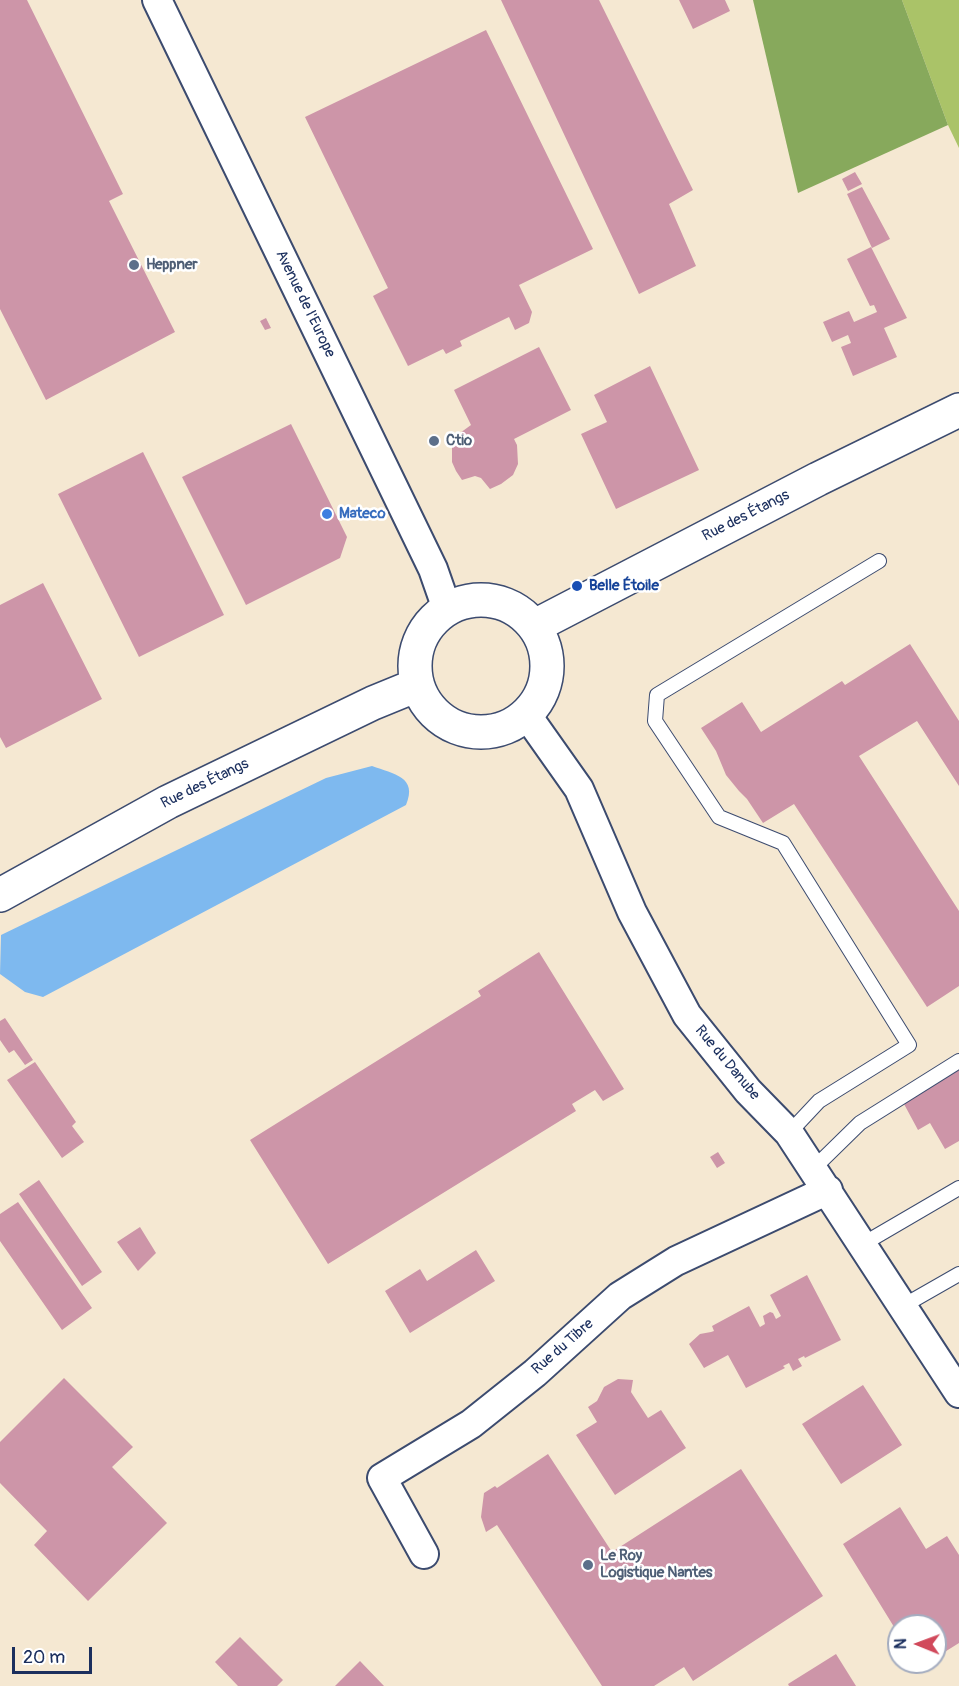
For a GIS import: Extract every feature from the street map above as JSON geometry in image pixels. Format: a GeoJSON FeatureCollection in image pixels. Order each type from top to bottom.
{"type":"FeatureCollection","features":[{"type":"Feature","properties":{"kind":"main road","name":"Rue des Étangs"},"geometry":{"type":"LineString","coordinates":[[535,626],[797,490],[959,410]]}},
{"type":"Feature","properties":{"kind":"main road"},"geometry":{"type":"LineString","coordinates":[[490,599],[514,607],[535,626],[543,640],[548,659],[547,679],[541,697],[526,714],[511,726],[491,732],[469,732],[448,724],[431,710],[417,685],[414,668],[416,648],[426,627],[447,609],[465,600],[490,599]]}},
{"type":"Feature","properties":{"kind":"main road","name":"Rue des Étangs"},"geometry":{"type":"LineString","coordinates":[[0,894],[168,802],[373,703],[417,685]]}},
{"type":"Feature","properties":{"kind":"street","name":"Avenue de l'Europe"},"geometry":{"type":"LineString","coordinates":[[157,0],[433,569],[447,609]]}},
{"type":"Feature","properties":{"kind":"street","name":"Rue du Danube"},"geometry":{"type":"LineString","coordinates":[[526,714],[579,789],[632,912],[687,1015],[748,1091],[789,1133],[959,1393]]}},
{"type":"Feature","properties":{"kind":"street","name":"Rue du Tibre"},"geometry":{"type":"LineString","coordinates":[[424,1554],[382,1478],[471,1424],[535,1373],[620,1296],[676,1261],[775,1213],[813,1199],[821,1180]]}},
{"type":"Feature","properties":{"kind":"lane"},"geometry":{"type":"LineString","coordinates":[[789,1133],[819,1101],[909,1045],[783,843],[719,817],[655,721],[657,695],[879,561]]}},
{"type":"Feature","properties":{"kind":"lane"},"geometry":{"type":"LineString","coordinates":[[821,1180],[860,1123],[959,1061]]}},
{"type":"Feature","properties":{"kind":"lane"},"geometry":{"type":"LineString","coordinates":[[863,1244],[959,1188]]}},
{"type":"Feature","properties":{"kind":"lane"},"geometry":{"type":"LineString","coordinates":[[903,1306],[959,1274]]}},
{"type":"Feature","properties":{"kind":"green space"},"geometry":{"type":"Polygon","coordinates":[[[753,0],[902,0],[948,125],[798,193],[753,0]]]}},
{"type":"Feature","properties":{"kind":"green space"},"geometry":{"type":"Polygon","coordinates":[[[902,0],[959,0],[959,148],[948,125],[902,0]]]}},
{"type":"Feature","properties":{"kind":"water"},"geometry":{"type":"Polygon","coordinates":[[[372,766],[396,774],[406,782],[409,796],[406,805],[43,997],[25,992],[0,974],[1,935],[326,778],[372,766]]]}},
{"type":"Feature","properties":{"kind":"building"},"geometry":{"type":"Polygon","coordinates":[[[0,0],[27,0],[123,194],[109,201],[175,332],[46,400],[0,309],[0,0]]]}},
{"type":"Feature","properties":{"kind":"building"},"geometry":{"type":"Polygon","coordinates":[[[501,0],[599,0],[693,190],[669,204],[696,266],[639,294],[501,0]]]}},
{"type":"Feature","properties":{"kind":"building"},"geometry":{"type":"Polygon","coordinates":[[[679,0],[725,0],[730,11],[693,29],[679,0]]]}},
{"type":"Feature","properties":{"kind":"building"},"geometry":{"type":"Polygon","coordinates":[[[486,30],[593,249],[519,285],[532,312],[529,323],[515,330],[509,317],[460,341],[462,346],[446,354],[443,349],[408,366],[373,296],[388,288],[305,117],[486,30]]]}},
{"type":"Feature","properties":{"kind":"building"},"geometry":{"type":"Polygon","coordinates":[[[855,172],[862,184],[848,191],[842,179],[855,172]]]}},
{"type":"Feature","properties":{"kind":"building"},"geometry":{"type":"Polygon","coordinates":[[[862,187],[890,239],[872,248],[847,194],[862,187]]]}},
{"type":"Feature","properties":{"kind":"building"},"geometry":{"type":"Polygon","coordinates":[[[871,247],[907,318],[884,328],[897,357],[853,376],[841,347],[851,343],[848,335],[832,342],[823,322],[849,311],[854,322],[877,312],[874,305],[870,306],[847,259],[871,247]]]}},
{"type":"Feature","properties":{"kind":"building"},"geometry":{"type":"Polygon","coordinates":[[[266,318],[271,328],[265,330],[260,321],[266,318]]]}},
{"type":"Feature","properties":{"kind":"building"},"geometry":{"type":"Polygon","coordinates":[[[539,347],[571,410],[514,439],[517,445],[518,464],[513,475],[501,484],[490,489],[481,478],[475,476],[462,480],[452,462],[452,445],[460,433],[471,425],[454,390],[539,347]]]}},
{"type":"Feature","properties":{"kind":"building"},"geometry":{"type":"Polygon","coordinates":[[[650,366],[699,470],[616,509],[581,434],[607,422],[594,395],[650,366]]]}},
{"type":"Feature","properties":{"kind":"building"},"geometry":{"type":"Polygon","coordinates":[[[291,424],[347,537],[340,558],[246,605],[182,477],[291,424]]]}},
{"type":"Feature","properties":{"kind":"building"},"geometry":{"type":"Polygon","coordinates":[[[143,452],[224,615],[139,657],[58,494],[143,452]]]}},
{"type":"Feature","properties":{"kind":"building"},"geometry":{"type":"Polygon","coordinates":[[[43,583],[102,699],[6,748],[0,737],[0,605],[43,583]]]}},
{"type":"Feature","properties":{"kind":"building"},"geometry":{"type":"Polygon","coordinates":[[[910,644],[959,721],[959,786],[917,721],[859,756],[959,911],[959,986],[927,1007],[794,804],[763,823],[747,799],[726,775],[716,751],[701,728],[742,702],[761,732],[842,681],[845,685],[910,644]]]}},
{"type":"Feature","properties":{"kind":"building"},"geometry":{"type":"Polygon","coordinates":[[[539,952],[624,1089],[603,1101],[595,1090],[572,1104],[576,1111],[328,1264],[250,1140],[481,996],[478,991],[539,952]]]}},
{"type":"Feature","properties":{"kind":"building"},"geometry":{"type":"Polygon","coordinates":[[[5,1018],[33,1060],[25,1065],[14,1050],[9,1053],[0,1040],[0,1021],[5,1018]]]}},
{"type":"Feature","properties":{"kind":"building"},"geometry":{"type":"Polygon","coordinates":[[[35,1062],[76,1122],[72,1126],[84,1142],[62,1158],[7,1080],[35,1062]]]}},
{"type":"Feature","properties":{"kind":"building"},"geometry":{"type":"Polygon","coordinates":[[[959,1070],[959,1141],[945,1149],[930,1123],[918,1130],[904,1104],[959,1070]]]}},
{"type":"Feature","properties":{"kind":"building"},"geometry":{"type":"Polygon","coordinates":[[[718,1152],[725,1163],[717,1168],[710,1157],[718,1152]]]}},
{"type":"Feature","properties":{"kind":"building"},"geometry":{"type":"Polygon","coordinates":[[[39,1180],[102,1272],[82,1286],[19,1194],[39,1180]]]}},
{"type":"Feature","properties":{"kind":"building"},"geometry":{"type":"Polygon","coordinates":[[[18,1202],[92,1308],[62,1330],[0,1241],[0,1214],[18,1202]]]}},
{"type":"Feature","properties":{"kind":"building"},"geometry":{"type":"Polygon","coordinates":[[[140,1227],[156,1253],[138,1271],[117,1242],[140,1227]]]}},
{"type":"Feature","properties":{"kind":"building"},"geometry":{"type":"Polygon","coordinates":[[[476,1250],[495,1281],[410,1333],[385,1291],[420,1269],[427,1281],[476,1250]]]}},
{"type":"Feature","properties":{"kind":"building"},"geometry":{"type":"Polygon","coordinates":[[[807,1275],[841,1340],[805,1358],[804,1356],[798,1359],[802,1366],[793,1371],[789,1363],[783,1366],[785,1368],[746,1388],[728,1355],[704,1368],[689,1344],[700,1334],[714,1331],[712,1326],[749,1306],[760,1327],[765,1324],[763,1316],[770,1312],[776,1319],[781,1316],[770,1295],[807,1275]]]}},
{"type":"Feature","properties":{"kind":"building"},"geometry":{"type":"Polygon","coordinates":[[[64,1378],[133,1447],[112,1467],[167,1523],[88,1601],[34,1545],[47,1531],[0,1483],[0,1442],[64,1378]]]}},
{"type":"Feature","properties":{"kind":"building"},"geometry":{"type":"Polygon","coordinates":[[[618,1379],[633,1380],[631,1392],[648,1418],[661,1410],[686,1448],[615,1495],[576,1435],[597,1422],[588,1407],[597,1401],[604,1387],[618,1379]]]}},
{"type":"Feature","properties":{"kind":"building"},"geometry":{"type":"Polygon","coordinates":[[[863,1385],[902,1445],[841,1484],[802,1424],[863,1385]]]}},
{"type":"Feature","properties":{"kind":"building"},"geometry":{"type":"Polygon","coordinates":[[[548,1454],[612,1552],[741,1469],[823,1596],[693,1681],[684,1667],[654,1686],[602,1686],[497,1525],[486,1532],[481,1517],[484,1493],[495,1486],[497,1488],[548,1454]]]}},
{"type":"Feature","properties":{"kind":"building"},"geometry":{"type":"Polygon","coordinates":[[[900,1507],[926,1549],[947,1536],[959,1555],[959,1643],[947,1650],[947,1614],[887,1616],[843,1544],[900,1507]]]}},
{"type":"Feature","properties":{"kind":"building"},"geometry":{"type":"Polygon","coordinates":[[[240,1637],[283,1680],[277,1686],[238,1686],[215,1662],[240,1637]]]}},
{"type":"Feature","properties":{"kind":"building"},"geometry":{"type":"Polygon","coordinates":[[[836,1654],[856,1686],[789,1686],[788,1684],[836,1654]]]}},
{"type":"Feature","properties":{"kind":"building"},"geometry":{"type":"Polygon","coordinates":[[[360,1661],[384,1686],[335,1686],[360,1661]]]}},
{"type":"Feature","properties":{"kind":"place","name":"Heppner"},"geometry":{"type":"Point","coordinates":[134,265]}},
{"type":"Feature","properties":{"kind":"place","name":"Ctio"},"geometry":{"type":"Point","coordinates":[434,441]}},
{"type":"Feature","properties":{"kind":"place","name":"Mateco"},"geometry":{"type":"Point","coordinates":[327,514]}},
{"type":"Feature","properties":{"kind":"place","name":"Belle Étoile"},"geometry":{"type":"Point","coordinates":[577,586]}},
{"type":"Feature","properties":{"kind":"place","name":"Le Roy Logistique Nantes"},"geometry":{"type":"Point","coordinates":[588,1565]}}]}
